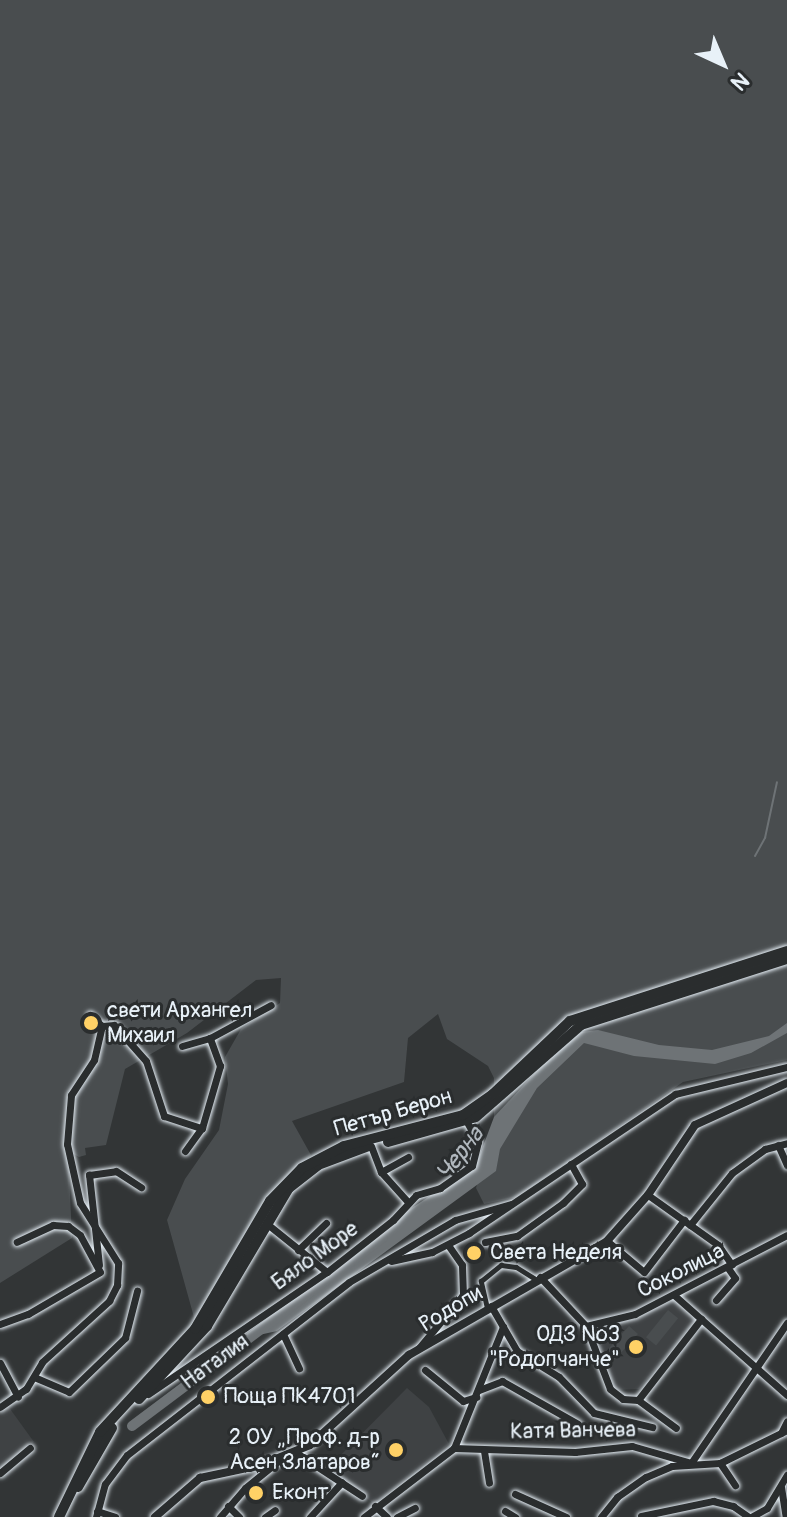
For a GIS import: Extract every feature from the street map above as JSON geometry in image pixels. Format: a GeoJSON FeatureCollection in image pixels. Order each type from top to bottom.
{"type":"FeatureCollection","features":[{"type":"Feature","properties":{"kind":"main road","name":"Петър Берон"},"geometry":{"type":"LineString","coordinates":[[59,1516],[100,1432],[178,1355],[270,1201],[302,1168],[344,1146],[463,1115],[493,1094],[570,1021],[787,951]]}},
{"type":"Feature","properties":{"kind":"main road","name":"Петър Берон"},"geometry":{"type":"LineString","coordinates":[[59,1516],[105,1436],[211,1320],[265,1223],[303,1175],[326,1161],[371,1146],[467,1122],[499,1099],[574,1028],[787,959]]}},
{"type":"Feature","properties":{"kind":"street"},"geometry":{"type":"LineString","coordinates":[[182,1046],[210,1038],[271,1005]]}},
{"type":"Feature","properties":{"kind":"street"},"geometry":{"type":"LineString","coordinates":[[90,1015],[102,1026],[114,1025],[143,1056],[159,1110],[172,1119],[202,1128]]}},
{"type":"Feature","properties":{"kind":"street"},"geometry":{"type":"LineString","coordinates":[[0,1407],[18,1397],[50,1353],[115,1291],[118,1263],[80,1203],[67,1144],[71,1095],[94,1060],[102,1026]]}},
{"type":"Feature","properties":{"kind":"street"},"geometry":{"type":"LineString","coordinates":[[185,1151],[202,1128],[220,1066],[210,1038]]}},
{"type":"Feature","properties":{"kind":"street","name":"Наталия"},"geometry":{"type":"LineString","coordinates":[[385,1262],[448,1245],[675,1094],[787,1067]]}},
{"type":"Feature","properties":{"kind":"street","name":"Родопи"},"geometry":{"type":"LineString","coordinates":[[155,1517],[200,1478],[282,1458],[310,1445],[381,1376],[417,1351],[537,1278],[607,1241],[648,1195],[695,1125],[787,1083]]}},
{"type":"Feature","properties":{"kind":"street","name":"Бяло Море"},"geometry":{"type":"LineString","coordinates":[[135,1402],[327,1272],[376,1235],[408,1202],[440,1188],[477,1160],[478,1142],[467,1122]]}},
{"type":"Feature","properties":{"kind":"street"},"geometry":{"type":"LineString","coordinates":[[607,1241],[644,1272],[732,1173],[782,1144],[787,1165]]}},
{"type":"Feature","properties":{"kind":"street"},"geometry":{"type":"LineString","coordinates":[[371,1146],[381,1172],[408,1202]]}},
{"type":"Feature","properties":{"kind":"street"},"geometry":{"type":"LineString","coordinates":[[381,1172],[408,1157]]}},
{"type":"Feature","properties":{"kind":"street"},"geometry":{"type":"LineString","coordinates":[[485,1242],[517,1236],[569,1198],[582,1184],[571,1164]]}},
{"type":"Feature","properties":{"kind":"street"},"geometry":{"type":"LineString","coordinates":[[0,1324],[90,1282],[99,1265],[89,1187],[92,1171],[126,1174],[141,1187]]}},
{"type":"Feature","properties":{"kind":"street"},"geometry":{"type":"LineString","coordinates":[[648,1195],[718,1245],[735,1278],[716,1300]]}},
{"type":"Feature","properties":{"kind":"street","name":"Наталия"},"geometry":{"type":"LineString","coordinates":[[97,1514],[112,1470],[127,1455],[349,1282],[461,1218],[511,1204]]}},
{"type":"Feature","properties":{"kind":"street"},"geometry":{"type":"LineString","coordinates":[[265,1223],[327,1272]]}},
{"type":"Feature","properties":{"kind":"street"},"geometry":{"type":"LineString","coordinates":[[298,1250],[326,1223]]}},
{"type":"Feature","properties":{"kind":"street"},"geometry":{"type":"LineString","coordinates":[[17,1242],[53,1225],[68,1226],[99,1265]]}},
{"type":"Feature","properties":{"kind":"street","name":"Соколица"},"geometry":{"type":"LineString","coordinates":[[586,1326],[635,1314],[787,1235]]}},
{"type":"Feature","properties":{"kind":"street"},"geometry":{"type":"LineString","coordinates":[[417,1351],[463,1295],[462,1265],[448,1245]]}},
{"type":"Feature","properties":{"kind":"street"},"geometry":{"type":"LineString","coordinates":[[652,1427],[594,1413],[559,1377],[517,1351],[489,1307],[481,1281],[501,1265],[516,1267],[537,1278],[586,1326],[610,1389],[623,1399],[638,1400],[676,1428]]}},
{"type":"Feature","properties":{"kind":"street"},"geometry":{"type":"LineString","coordinates":[[34,1377],[69,1392],[125,1338],[137,1291]]}},
{"type":"Feature","properties":{"kind":"street"},"geometry":{"type":"LineString","coordinates":[[674,1295],[787,1395]]}},
{"type":"Feature","properties":{"kind":"street"},"geometry":{"type":"LineString","coordinates":[[638,1400],[701,1319]]}},
{"type":"Feature","properties":{"kind":"street"},"geometry":{"type":"LineString","coordinates":[[364,1517],[454,1448],[503,1327]]}},
{"type":"Feature","properties":{"kind":"street"},"geometry":{"type":"LineString","coordinates":[[691,1463],[755,1366],[786,1327]]}},
{"type":"Feature","properties":{"kind":"street"},"geometry":{"type":"LineString","coordinates":[[283,1334],[299,1368]]}},
{"type":"Feature","properties":{"kind":"street"},"geometry":{"type":"LineString","coordinates":[[0,1363],[18,1397]]}},
{"type":"Feature","properties":{"kind":"street"},"geometry":{"type":"LineString","coordinates":[[425,1370],[463,1401],[502,1381],[578,1424]]}},
{"type":"Feature","properties":{"kind":"street"},"geometry":{"type":"LineString","coordinates":[[601,1517],[639,1480],[691,1463],[720,1463],[784,1432],[787,1421]]}},
{"type":"Feature","properties":{"kind":"street","name":"Катя Ванчева"},"geometry":{"type":"LineString","coordinates":[[454,1448],[575,1452],[632,1446],[691,1463]]}},
{"type":"Feature","properties":{"kind":"street"},"geometry":{"type":"LineString","coordinates":[[0,1473],[30,1448]]}},
{"type":"Feature","properties":{"kind":"street"},"geometry":{"type":"LineString","coordinates":[[484,1451],[489,1483]]}},
{"type":"Feature","properties":{"kind":"street"},"geometry":{"type":"LineString","coordinates":[[295,1452],[362,1496]]}},
{"type":"Feature","properties":{"kind":"street"},"geometry":{"type":"LineString","coordinates":[[220,1517],[228,1506],[282,1458]]}},
{"type":"Feature","properties":{"kind":"street"},"geometry":{"type":"LineString","coordinates":[[720,1463],[735,1485]]}},
{"type":"Feature","properties":{"kind":"street"},"geometry":{"type":"LineString","coordinates":[[641,1516],[713,1501],[733,1506],[750,1517],[767,1508],[787,1475]]}},
{"type":"Feature","properties":{"kind":"street"},"geometry":{"type":"LineString","coordinates":[[310,1517],[342,1482]]}},
{"type":"Feature","properties":{"kind":"street"},"geometry":{"type":"LineString","coordinates":[[781,1487],[786,1517]]}},
{"type":"Feature","properties":{"kind":"street"},"geometry":{"type":"LineString","coordinates":[[515,1494],[566,1517]]}},
{"type":"Feature","properties":{"kind":"street"},"geometry":{"type":"LineString","coordinates":[[228,1506],[239,1517]]}},
{"type":"Feature","properties":{"kind":"street"},"geometry":{"type":"LineString","coordinates":[[375,1506],[387,1517]]}},
{"type":"Feature","properties":{"kind":"street"},"geometry":{"type":"LineString","coordinates":[[397,1517],[415,1508]]}},
{"type":"Feature","properties":{"kind":"street"},"geometry":{"type":"LineString","coordinates":[[265,1517],[275,1510]]}},
{"type":"Feature","properties":{"kind":"street"},"geometry":{"type":"LineString","coordinates":[[505,1511],[515,1517]]}},
{"type":"Feature","properties":{"kind":"street"},"geometry":{"type":"LineString","coordinates":[[97,1514],[115,1517]]}},
{"type":"Feature","properties":{"kind":"shaded area"},"geometry":{"type":"Polygon","coordinates":[[[0,0],[787,0],[787,1060],[683,1082],[517,1197],[484,1204],[476,1188],[494,1127],[494,1078],[488,1066],[447,1039],[438,1014],[408,1038],[404,1082],[292,1121],[311,1155],[269,1198],[195,1321],[167,1220],[185,1179],[219,1130],[228,1084],[225,1057],[241,1029],[280,1003],[281,978],[256,980],[187,1033],[125,1069],[106,1145],[85,1148],[86,1155],[79,1157],[68,1151],[72,1238],[0,1283],[0,0]]]}},
{"type":"Feature","properties":{"kind":"shaded area"},"geometry":{"type":"Polygon","coordinates":[[[787,1023],[787,1033],[751,1053],[715,1064],[634,1056],[584,1043],[537,1088],[500,1149],[496,1171],[277,1331],[259,1335],[367,1252],[394,1220],[476,1165],[494,1117],[548,1059],[581,1032],[598,1030],[659,1045],[712,1050],[769,1036],[787,1023]]]}},
{"type":"Feature","properties":{"kind":"shaded area","name":"ОДЗ №3 \"Родопчанче\""},"geometry":{"type":"Polygon","coordinates":[[[675,1299],[697,1318],[639,1389],[615,1390],[594,1328],[635,1319],[675,1299]]]}},
{"type":"Feature","properties":{"kind":"shaded area"},"geometry":{"type":"Polygon","coordinates":[[[668,1310],[678,1318],[656,1345],[646,1337],[668,1310]]]}},
{"type":"Feature","properties":{"kind":"shaded area"},"geometry":{"type":"Polygon","coordinates":[[[629,1326],[638,1334],[615,1359],[606,1351],[629,1326]]]}},
{"type":"Feature","properties":{"kind":"shaded area","name":"2 ОУ „Проф. д-р Асен Златаров“"},"geometry":{"type":"Polygon","coordinates":[[[407,1388],[429,1407],[449,1444],[374,1504],[328,1468],[407,1388]]]}},
{"type":"Feature","properties":{"kind":"shaded area"},"geometry":{"type":"Polygon","coordinates":[[[8,1406],[34,1442],[0,1471],[0,1410],[8,1406]]]}},
{"type":"Feature","properties":{"kind":"waterway"},"geometry":{"type":"LineString","coordinates":[[755,856],[765,838],[777,782]]}},
{"type":"Feature","properties":{"kind":"waterway","name":"Черна"},"geometry":{"type":"LineString","coordinates":[[132,1426],[382,1238]]}},
{"type":"Feature","properties":{"kind":"place","name":"свети Архангел Михаил"},"geometry":{"type":"Point","coordinates":[91,1023]}},
{"type":"Feature","properties":{"kind":"place","name":"Света Неделя"},"geometry":{"type":"Point","coordinates":[474,1253]}},
{"type":"Feature","properties":{"kind":"place","name":"ОДЗ №3 \"Родопчанче\""},"geometry":{"type":"Point","coordinates":[636,1347]}},
{"type":"Feature","properties":{"kind":"place","name":"Поща ПК4701"},"geometry":{"type":"Point","coordinates":[208,1397]}},
{"type":"Feature","properties":{"kind":"place","name":"2 ОУ „Проф. д-р Асен Златаров“"},"geometry":{"type":"Point","coordinates":[396,1450]}},
{"type":"Feature","properties":{"kind":"place","name":"Еконт"},"geometry":{"type":"Point","coordinates":[256,1493]}}]}
